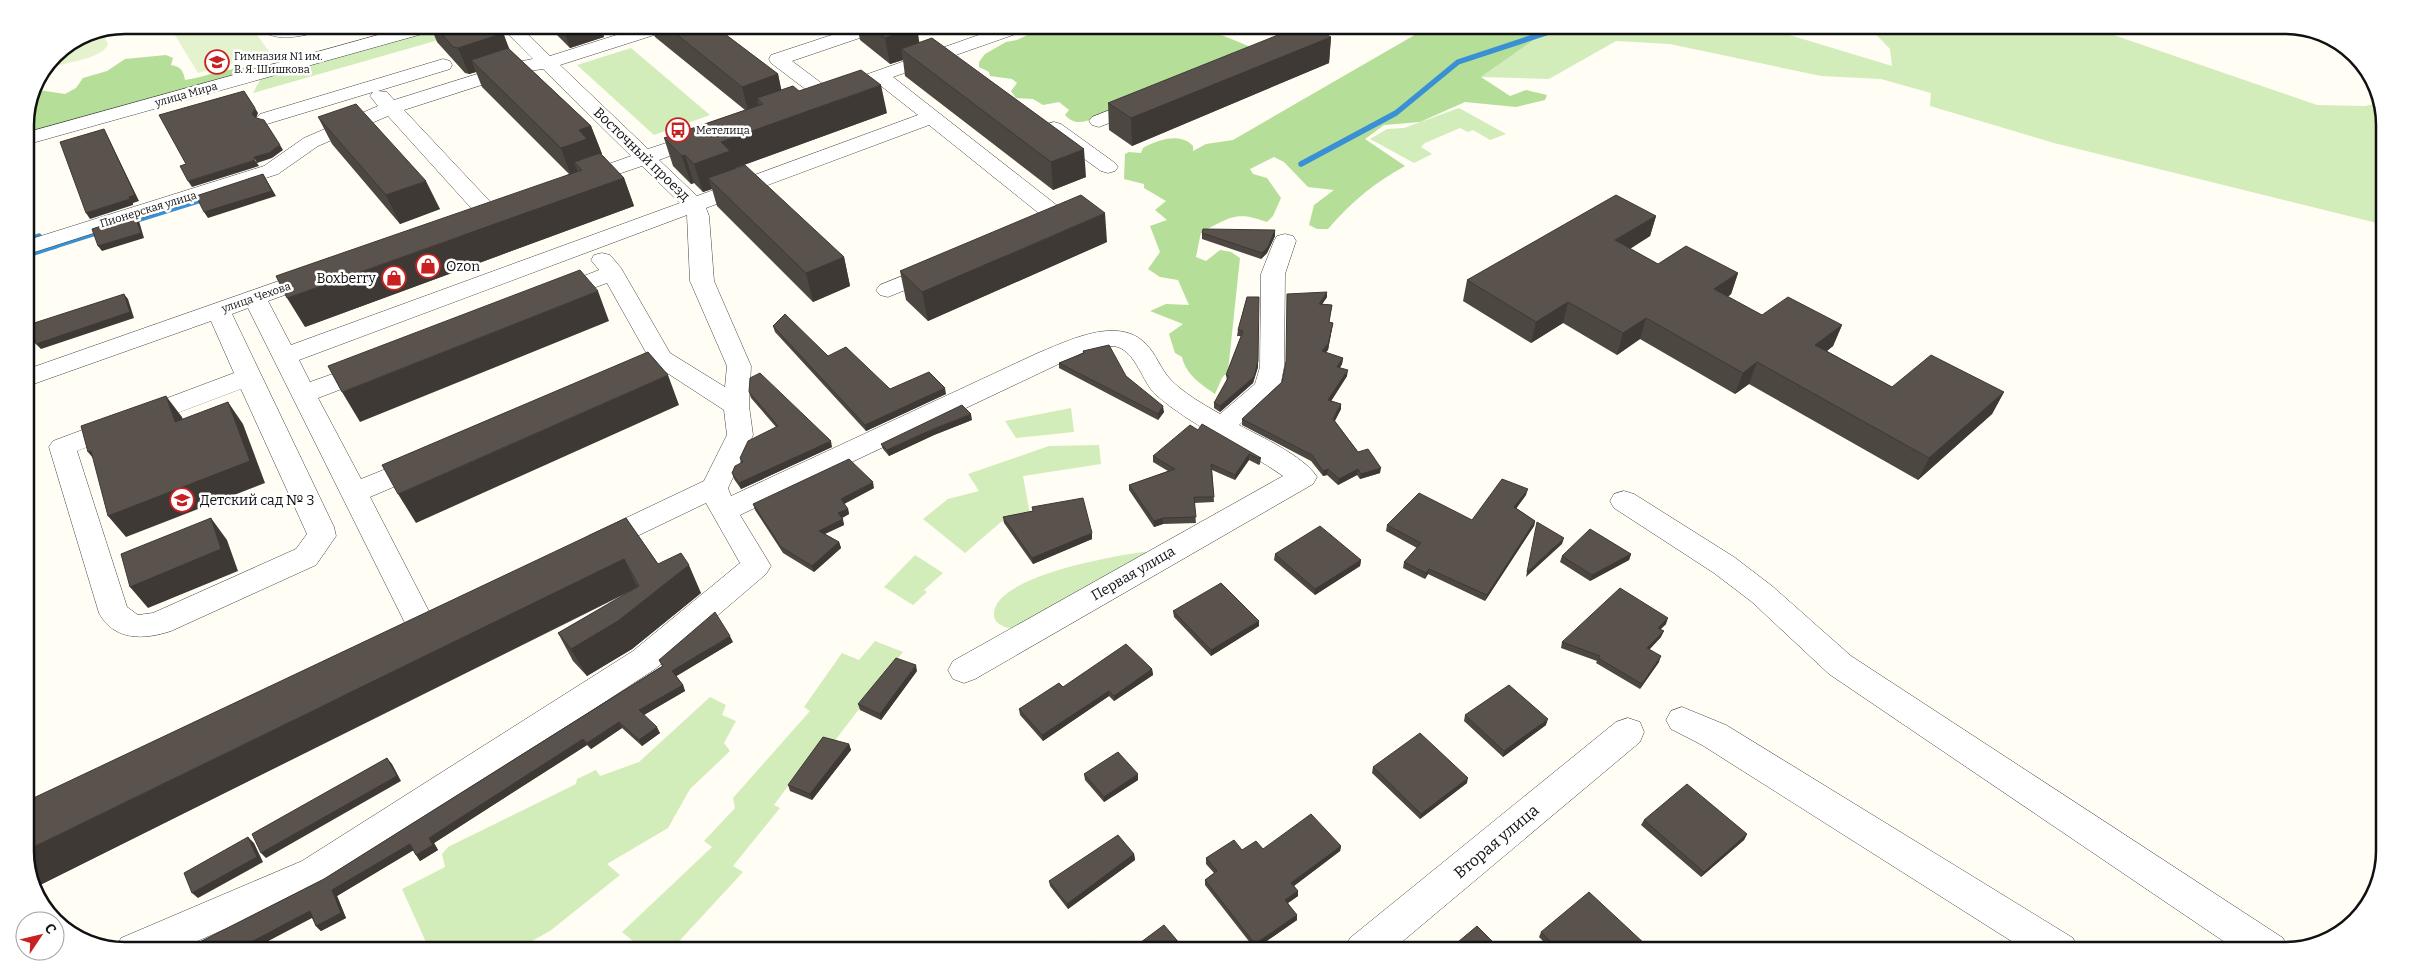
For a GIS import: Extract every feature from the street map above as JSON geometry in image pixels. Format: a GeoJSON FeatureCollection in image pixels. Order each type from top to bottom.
{"type":"FeatureCollection","features":[{"type":"Feature","properties":{"kind":"street","name":"улица Мира"},"geometry":{"type":"LineString","coordinates":[[34,136],[402,34]]}},
{"type":"Feature","properties":{"kind":"street","name":"Восточный проезд"},"geometry":{"type":"LineString","coordinates":[[517,34],[693,204],[698,216],[702,281],[739,366],[736,406],[740,435],[718,500]]}},
{"type":"Feature","properties":{"kind":"street"},"geometry":{"type":"LineString","coordinates":[[617,34],[622,39]]}},
{"type":"Feature","properties":{"kind":"street","name":"Пионерская улица"},"geometry":{"type":"LineString","coordinates":[[34,245],[271,170],[311,142],[389,108],[542,59],[638,34]]}},
{"type":"Feature","properties":{"kind":"street"},"geometry":{"type":"LineString","coordinates":[[853,34],[778,59],[814,97],[879,75],[956,57],[1001,34]]}},
{"type":"Feature","properties":{"kind":"street"},"geometry":{"type":"LineString","coordinates":[[267,118],[443,65]]}},
{"type":"Feature","properties":{"kind":"street"},"geometry":{"type":"LineString","coordinates":[[879,75],[1052,215],[1051,222],[1008,240]]}},
{"type":"Feature","properties":{"kind":"street"},"geometry":{"type":"LineString","coordinates":[[373,86],[389,108],[488,214]]}},
{"type":"Feature","properties":{"kind":"street"},"geometry":{"type":"LineString","coordinates":[[1099,121],[1161,96]]}},
{"type":"Feature","properties":{"kind":"street"},"geometry":{"type":"LineString","coordinates":[[1036,115],[1108,167]]}},
{"type":"Feature","properties":{"kind":"street"},"geometry":{"type":"LineString","coordinates":[[284,357],[932,117]]}},
{"type":"Feature","properties":{"kind":"street"},"geometry":{"type":"LineString","coordinates":[[563,187],[721,130]]}},
{"type":"Feature","properties":{"kind":"street"},"geometry":{"type":"LineString","coordinates":[[574,553],[718,500],[1085,343],[1110,340],[1128,342],[1140,352],[1163,387],[1201,416],[1222,426],[1267,388],[1272,367],[1273,274],[1284,241]]}},
{"type":"Feature","properties":{"kind":"street"},"geometry":{"type":"LineString","coordinates":[[589,243],[613,273],[663,359],[736,406]]}},
{"type":"Feature","properties":{"kind":"street"},"geometry":{"type":"LineString","coordinates":[[888,290],[957,261]]}},
{"type":"Feature","properties":{"kind":"street","name":"улица Чехова"},"geometry":{"type":"LineString","coordinates":[[34,376],[339,268]]}},
{"type":"Feature","properties":{"kind":"street"},"geometry":{"type":"LineString","coordinates":[[533,305],[613,273]]}},
{"type":"Feature","properties":{"kind":"street"},"geometry":{"type":"LineString","coordinates":[[254,298],[420,623]]}},
{"type":"Feature","properties":{"kind":"street"},"geometry":{"type":"LineString","coordinates":[[218,310],[320,527],[322,536],[306,557],[160,623],[140,629],[125,623],[114,614],[62,447],[248,377]]}},
{"type":"Feature","properties":{"kind":"street"},"geometry":{"type":"LineString","coordinates":[[597,388],[663,359]]}},
{"type":"Feature","properties":{"kind":"street"},"geometry":{"type":"LineString","coordinates":[[304,394],[389,361]]}},
{"type":"Feature","properties":{"kind":"street","name":"Первая улица"},"geometry":{"type":"LineString","coordinates":[[964,670],[1303,476],[1274,455],[1247,443],[1222,426]]}},
{"type":"Feature","properties":{"kind":"street"},"geometry":{"type":"LineString","coordinates":[[354,493],[448,452]]}},
{"type":"Feature","properties":{"kind":"street"},"geometry":{"type":"LineString","coordinates":[[155,942],[315,872],[644,660],[756,566],[718,500]]}},
{"type":"Feature","properties":{"kind":"street"},"geometry":{"type":"LineString","coordinates":[[1624,501],[1724,565],[1762,594],[1840,666],[2256,942]]}},
{"type":"Feature","properties":{"kind":"street"},"geometry":{"type":"LineString","coordinates":[[1682,720],[1714,735],[2046,942]]}},
{"type":"Feature","properties":{"kind":"street","name":"Вторая улица"},"geometry":{"type":"LineString","coordinates":[[1374,942],[1628,732]]}},
{"type":"Feature","properties":{"kind":"green space"},"geometry":{"type":"Polygon","coordinates":[[[174,34],[256,34],[270,53],[198,73],[174,34]]]}},
{"type":"Feature","properties":{"kind":"green space"},"geometry":{"type":"Polygon","coordinates":[[[417,34],[435,34],[437,39],[253,93],[260,80],[264,77],[417,34]]]}},
{"type":"Feature","properties":{"kind":"green space"},"geometry":{"type":"Polygon","coordinates":[[[1030,34],[1220,34],[1253,49],[1100,116],[1077,122],[1065,115],[1069,110],[1059,102],[1043,105],[1033,99],[1016,98],[1011,91],[1017,83],[1012,79],[990,76],[989,72],[979,67],[979,62],[985,54],[1006,42],[1017,40],[1030,34]]]}},
{"type":"Feature","properties":{"kind":"green space"},"geometry":{"type":"Polygon","coordinates":[[[1416,34],[1537,34],[1538,37],[1481,77],[1510,96],[1526,90],[1547,95],[1545,100],[1516,107],[1465,102],[1420,122],[1384,125],[1365,139],[1405,166],[1383,179],[1364,194],[1345,210],[1328,229],[1317,229],[1309,225],[1314,205],[1334,190],[1308,187],[1284,162],[1274,157],[1250,169],[1253,174],[1267,178],[1281,198],[1273,216],[1267,222],[1256,218],[1233,217],[1201,232],[1196,257],[1206,261],[1220,250],[1231,252],[1240,258],[1228,371],[1222,378],[1215,394],[1195,379],[1187,369],[1182,357],[1175,353],[1169,334],[1183,324],[1150,311],[1166,304],[1189,305],[1178,280],[1160,277],[1148,269],[1160,252],[1150,226],[1167,220],[1155,210],[1166,201],[1144,188],[1144,184],[1124,179],[1125,154],[1129,152],[1141,153],[1143,148],[1155,142],[1175,138],[1188,142],[1193,146],[1193,151],[1206,144],[1233,140],[1416,34]]]}},
{"type":"Feature","properties":{"kind":"green space"},"geometry":{"type":"Polygon","coordinates":[[[1537,34],[1786,34],[1892,66],[1890,49],[1876,34],[2111,34],[2317,105],[2365,106],[2374,104],[2376,119],[2376,223],[2054,143],[1930,106],[1931,93],[1881,79],[1821,76],[1670,44],[1616,41],[1549,79],[1481,77],[1538,37],[1537,34]]]}},
{"type":"Feature","properties":{"kind":"green space"},"geometry":{"type":"Polygon","coordinates":[[[104,36],[108,44],[104,49],[98,54],[56,66],[74,49],[104,36]]]}},
{"type":"Feature","properties":{"kind":"green space"},"geometry":{"type":"Polygon","coordinates":[[[631,48],[710,115],[654,135],[577,65],[631,48]]]}},
{"type":"Feature","properties":{"kind":"green space"},"geometry":{"type":"Polygon","coordinates":[[[166,55],[173,58],[171,65],[181,70],[185,80],[233,69],[251,68],[257,70],[34,135],[35,107],[41,90],[65,94],[76,88],[83,78],[107,71],[125,59],[166,55]]]}},
{"type":"Feature","properties":{"kind":"green space"},"geometry":{"type":"Polygon","coordinates":[[[1459,108],[1506,134],[1490,140],[1473,130],[1468,132],[1460,128],[1425,143],[1421,147],[1432,154],[1414,163],[1370,139],[1387,129],[1404,128],[1459,108]]]}},
{"type":"Feature","properties":{"kind":"green space"},"geometry":{"type":"Polygon","coordinates":[[[1071,408],[1074,432],[1016,438],[1005,421],[1071,408]]]}},
{"type":"Feature","properties":{"kind":"green space"},"geometry":{"type":"Polygon","coordinates":[[[1099,445],[1101,464],[1023,476],[1030,515],[1001,522],[965,553],[923,519],[948,499],[979,491],[968,474],[1049,446],[1099,445]]]}},
{"type":"Feature","properties":{"kind":"green space"},"geometry":{"type":"Polygon","coordinates":[[[1143,552],[1157,552],[1013,629],[1003,626],[995,620],[994,613],[1000,600],[1014,588],[1034,578],[1084,563],[1143,552]]]}},
{"type":"Feature","properties":{"kind":"green space"},"geometry":{"type":"Polygon","coordinates":[[[915,555],[943,573],[924,590],[927,592],[913,605],[884,587],[915,555]]]}},
{"type":"Feature","properties":{"kind":"green space"},"geometry":{"type":"Polygon","coordinates":[[[875,641],[903,652],[833,743],[822,740],[774,805],[780,808],[733,866],[743,872],[678,942],[634,942],[622,932],[712,847],[704,841],[735,808],[733,798],[810,711],[804,707],[842,653],[859,660],[875,641]]]}},
{"type":"Feature","properties":{"kind":"green space"},"geometry":{"type":"Polygon","coordinates":[[[710,697],[726,705],[722,715],[736,721],[724,743],[730,751],[690,789],[668,828],[607,864],[620,875],[550,931],[530,942],[426,942],[402,889],[445,867],[442,854],[448,847],[576,784],[577,779],[596,770],[600,776],[639,762],[710,697]]]}},
{"type":"Feature","properties":{"kind":"building"},"geometry":{"type":"Polygon","coordinates":[[[442,34],[497,34],[458,48],[453,47],[442,34]]]}},
{"type":"Feature","properties":{"kind":"building"},"geometry":{"type":"Polygon","coordinates":[[[676,34],[725,34],[778,74],[742,87],[676,34]]]}},
{"type":"Feature","properties":{"kind":"building"},"geometry":{"type":"Polygon","coordinates":[[[880,34],[897,34],[885,38],[880,34]]]}},
{"type":"Feature","properties":{"kind":"building"},"geometry":{"type":"Polygon","coordinates":[[[1280,34],[1325,34],[1331,37],[1131,118],[1108,103],[1280,34]]]}},
{"type":"Feature","properties":{"kind":"building"},"geometry":{"type":"Polygon","coordinates":[[[932,38],[1084,149],[1051,162],[901,49],[932,38]]]}},
{"type":"Feature","properties":{"kind":"building"},"geometry":{"type":"Polygon","coordinates":[[[508,48],[591,126],[579,130],[587,139],[561,148],[471,60],[508,48]]]}},
{"type":"Feature","properties":{"kind":"building"},"geometry":{"type":"Polygon","coordinates":[[[861,70],[881,85],[721,142],[730,151],[694,164],[685,155],[682,156],[664,138],[763,104],[757,98],[793,86],[799,91],[861,70]]]}},
{"type":"Feature","properties":{"kind":"building"},"geometry":{"type":"Polygon","coordinates":[[[244,91],[255,108],[252,114],[256,118],[264,120],[280,145],[269,153],[254,157],[255,160],[188,181],[180,166],[186,164],[159,115],[244,91]]]}},
{"type":"Feature","properties":{"kind":"building"},"geometry":{"type":"Polygon","coordinates":[[[356,104],[426,181],[386,195],[318,117],[356,104]]]}},
{"type":"Feature","properties":{"kind":"building"},"geometry":{"type":"Polygon","coordinates":[[[104,129],[135,195],[129,197],[130,199],[86,213],[60,142],[104,129]]]}},
{"type":"Feature","properties":{"kind":"building"},"geometry":{"type":"Polygon","coordinates":[[[600,153],[624,178],[287,298],[276,276],[582,170],[574,162],[600,153]]]}},
{"type":"Feature","properties":{"kind":"building"},"geometry":{"type":"Polygon","coordinates":[[[745,165],[844,257],[806,273],[708,178],[745,165]]]}},
{"type":"Feature","properties":{"kind":"building"},"geometry":{"type":"Polygon","coordinates":[[[263,174],[272,191],[204,212],[196,196],[263,174]]]}},
{"type":"Feature","properties":{"kind":"building"},"geometry":{"type":"Polygon","coordinates":[[[1081,195],[1105,213],[922,292],[900,271],[1081,195]]]}},
{"type":"Feature","properties":{"kind":"building"},"geometry":{"type":"Polygon","coordinates":[[[1616,195],[1656,216],[1615,240],[1658,264],[1686,246],[1738,273],[1714,289],[1762,315],[1788,297],[1842,325],[1815,345],[1892,387],[1931,355],[2004,392],[1929,458],[1757,362],[1743,373],[1646,318],[1623,333],[1568,302],[1536,322],[1467,280],[1616,195]]]}},
{"type":"Feature","properties":{"kind":"building"},"geometry":{"type":"Polygon","coordinates":[[[135,215],[141,233],[98,246],[92,229],[135,215]]]}},
{"type":"Feature","properties":{"kind":"building"},"geometry":{"type":"Polygon","coordinates":[[[1203,229],[1275,230],[1268,247],[1262,253],[1202,233],[1203,229]]]}},
{"type":"Feature","properties":{"kind":"building"},"geometry":{"type":"Polygon","coordinates":[[[580,270],[598,291],[342,392],[328,366],[580,270]]]}},
{"type":"Feature","properties":{"kind":"building"},"geometry":{"type":"Polygon","coordinates":[[[1327,292],[1319,304],[1332,305],[1329,322],[1333,323],[1328,344],[1322,351],[1343,358],[1337,367],[1348,370],[1328,400],[1341,404],[1333,419],[1358,452],[1368,449],[1381,468],[1361,474],[1358,469],[1339,479],[1328,469],[1323,471],[1312,455],[1242,419],[1282,382],[1286,361],[1287,294],[1327,292]]]}},
{"type":"Feature","properties":{"kind":"building"},"geometry":{"type":"Polygon","coordinates":[[[124,294],[130,312],[36,344],[34,323],[124,294]]]}},
{"type":"Feature","properties":{"kind":"building"},"geometry":{"type":"Polygon","coordinates":[[[1247,297],[1259,297],[1258,361],[1254,377],[1220,406],[1214,403],[1229,376],[1226,375],[1243,331],[1238,330],[1247,297]]]}},
{"type":"Feature","properties":{"kind":"building"},"geometry":{"type":"Polygon","coordinates":[[[785,314],[828,356],[846,347],[890,389],[929,372],[945,388],[865,425],[773,326],[785,314]]]}},
{"type":"Feature","properties":{"kind":"building"},"geometry":{"type":"Polygon","coordinates":[[[1109,345],[1126,376],[1163,406],[1158,414],[1059,363],[1084,353],[1083,351],[1109,345]]]}},
{"type":"Feature","properties":{"kind":"building"},"geometry":{"type":"Polygon","coordinates":[[[648,352],[668,375],[398,494],[382,465],[648,352]]]}},
{"type":"Feature","properties":{"kind":"building"},"geometry":{"type":"Polygon","coordinates":[[[760,373],[831,441],[739,483],[732,473],[735,466],[743,462],[740,458],[748,441],[778,426],[749,392],[750,378],[760,373]]]}},
{"type":"Feature","properties":{"kind":"building"},"geometry":{"type":"Polygon","coordinates":[[[166,396],[175,422],[228,402],[250,461],[108,516],[91,451],[88,452],[81,426],[166,396]]]}},
{"type":"Feature","properties":{"kind":"building"},"geometry":{"type":"Polygon","coordinates":[[[962,405],[971,414],[887,450],[881,444],[962,405]]]}},
{"type":"Feature","properties":{"kind":"building"},"geometry":{"type":"Polygon","coordinates":[[[1202,424],[1261,458],[1259,459],[1249,454],[1235,475],[1211,464],[1214,497],[1194,497],[1196,517],[1163,518],[1154,521],[1129,485],[1175,469],[1153,456],[1190,425],[1198,430],[1202,424]]]}},
{"type":"Feature","properties":{"kind":"building"},"geometry":{"type":"Polygon","coordinates":[[[849,459],[873,482],[841,499],[848,509],[838,513],[843,519],[819,531],[839,542],[812,566],[781,547],[753,504],[849,459]]]}},
{"type":"Feature","properties":{"kind":"building"},"geometry":{"type":"Polygon","coordinates":[[[1502,479],[1528,489],[1514,507],[1535,521],[1487,595],[1429,569],[1426,573],[1404,562],[1421,543],[1387,525],[1419,493],[1472,520],[1502,479]]]}},
{"type":"Feature","properties":{"kind":"building"},"geometry":{"type":"Polygon","coordinates":[[[1083,498],[1092,533],[1032,558],[1003,517],[1033,511],[1032,507],[1083,498]]]}},
{"type":"Feature","properties":{"kind":"building"},"geometry":{"type":"Polygon","coordinates":[[[211,518],[221,549],[130,587],[121,554],[211,518]]]}},
{"type":"Feature","properties":{"kind":"building"},"geometry":{"type":"Polygon","coordinates":[[[626,518],[658,564],[681,553],[689,565],[618,621],[571,649],[558,633],[639,586],[624,559],[34,847],[34,798],[626,518]]]}},
{"type":"Feature","properties":{"kind":"building"},"geometry":{"type":"Polygon","coordinates":[[[1537,522],[1564,538],[1527,572],[1537,522]]]}},
{"type":"Feature","properties":{"kind":"building"},"geometry":{"type":"Polygon","coordinates":[[[1320,526],[1361,560],[1315,589],[1275,554],[1320,526]]]}},
{"type":"Feature","properties":{"kind":"building"},"geometry":{"type":"Polygon","coordinates":[[[1590,529],[1631,554],[1592,575],[1562,556],[1590,529]]]}},
{"type":"Feature","properties":{"kind":"building"},"geometry":{"type":"Polygon","coordinates":[[[1221,583],[1259,621],[1211,650],[1173,611],[1221,583]]]}},
{"type":"Feature","properties":{"kind":"building"},"geometry":{"type":"Polygon","coordinates":[[[1620,588],[1668,618],[1658,628],[1664,631],[1647,648],[1661,656],[1642,684],[1598,658],[1600,656],[1562,642],[1620,588]]]}},
{"type":"Feature","properties":{"kind":"building"},"geometry":{"type":"Polygon","coordinates":[[[715,612],[730,636],[672,671],[683,685],[639,710],[657,727],[639,740],[619,722],[587,743],[583,739],[429,838],[433,845],[416,855],[410,844],[332,890],[341,913],[316,926],[310,911],[251,942],[200,942],[324,879],[663,666],[659,660],[715,612]]]}},
{"type":"Feature","properties":{"kind":"building"},"geometry":{"type":"Polygon","coordinates":[[[1126,644],[1152,669],[1114,696],[1109,691],[1042,735],[1019,709],[1059,683],[1063,687],[1126,644]]]}},
{"type":"Feature","properties":{"kind":"building"},"geometry":{"type":"Polygon","coordinates":[[[896,658],[916,665],[880,714],[858,704],[896,658]]]}},
{"type":"Feature","properties":{"kind":"building"},"geometry":{"type":"Polygon","coordinates":[[[1509,685],[1548,719],[1504,751],[1465,715],[1509,685]]]}},
{"type":"Feature","properties":{"kind":"building"},"geometry":{"type":"Polygon","coordinates":[[[1420,733],[1468,778],[1421,814],[1373,767],[1420,733]]]}},
{"type":"Feature","properties":{"kind":"building"},"geometry":{"type":"Polygon","coordinates":[[[823,737],[849,744],[810,794],[788,785],[823,737]]]}},
{"type":"Feature","properties":{"kind":"building"},"geometry":{"type":"Polygon","coordinates":[[[1118,752],[1138,774],[1104,797],[1084,774],[1118,752]]]}},
{"type":"Feature","properties":{"kind":"building"},"geometry":{"type":"Polygon","coordinates":[[[387,758],[397,776],[261,853],[252,834],[387,758]]]}},
{"type":"Feature","properties":{"kind":"building"},"geometry":{"type":"Polygon","coordinates":[[[1687,784],[1747,834],[1704,872],[1644,820],[1687,784]]]}},
{"type":"Feature","properties":{"kind":"building"},"geometry":{"type":"Polygon","coordinates":[[[1311,814],[1341,846],[1291,883],[1298,891],[1285,900],[1297,915],[1258,942],[1253,942],[1205,880],[1217,871],[1206,858],[1234,840],[1242,850],[1256,841],[1263,849],[1311,814]]]}},
{"type":"Feature","properties":{"kind":"building"},"geometry":{"type":"Polygon","coordinates":[[[1118,835],[1134,854],[1067,904],[1049,881],[1118,835]]]}},
{"type":"Feature","properties":{"kind":"building"},"geometry":{"type":"Polygon","coordinates":[[[248,837],[257,857],[192,893],[184,873],[248,837]]]}},
{"type":"Feature","properties":{"kind":"building"},"geometry":{"type":"Polygon","coordinates":[[[1589,892],[1643,942],[1551,942],[1541,932],[1589,892]]]}},
{"type":"Feature","properties":{"kind":"building"},"geometry":{"type":"Polygon","coordinates":[[[1164,925],[1178,942],[1141,942],[1164,925]]]}},
{"type":"Feature","properties":{"kind":"building"},"geometry":{"type":"Polygon","coordinates":[[[1477,926],[1493,942],[1458,942],[1477,926]]]}},
{"type":"Feature","properties":{"kind":"waterway"},"geometry":{"type":"LineString","coordinates":[[1301,164],[1396,113],[1458,62],[1543,34]]}},
{"type":"Feature","properties":{"kind":"waterway"},"geometry":{"type":"LineString","coordinates":[[130,222],[207,198]]}},
{"type":"Feature","properties":{"kind":"waterway"},"geometry":{"type":"LineString","coordinates":[[52,247],[96,233]]}},
{"type":"Feature","properties":{"kind":"waterway"},"geometry":{"type":"LineString","coordinates":[[34,238],[39,236]]}},
{"type":"Feature","properties":{"kind":"waterway"},"geometry":{"type":"LineString","coordinates":[[34,252],[56,245]]}},
{"type":"Feature","properties":{"kind":"place","name":"Гимназия N1 им. В. Я. Шишкова"},"geometry":{"type":"Point","coordinates":[217,62]}},
{"type":"Feature","properties":{"kind":"place","name":"Метелица"},"geometry":{"type":"Point","coordinates":[678,130]}},
{"type":"Feature","properties":{"kind":"place","name":"Ozon"},"geometry":{"type":"Point","coordinates":[428,266]}},
{"type":"Feature","properties":{"kind":"place","name":"Boxberry"},"geometry":{"type":"Point","coordinates":[394,278]}},
{"type":"Feature","properties":{"kind":"place","name":"Детский сад № 3"},"geometry":{"type":"Point","coordinates":[182,500]}}]}
